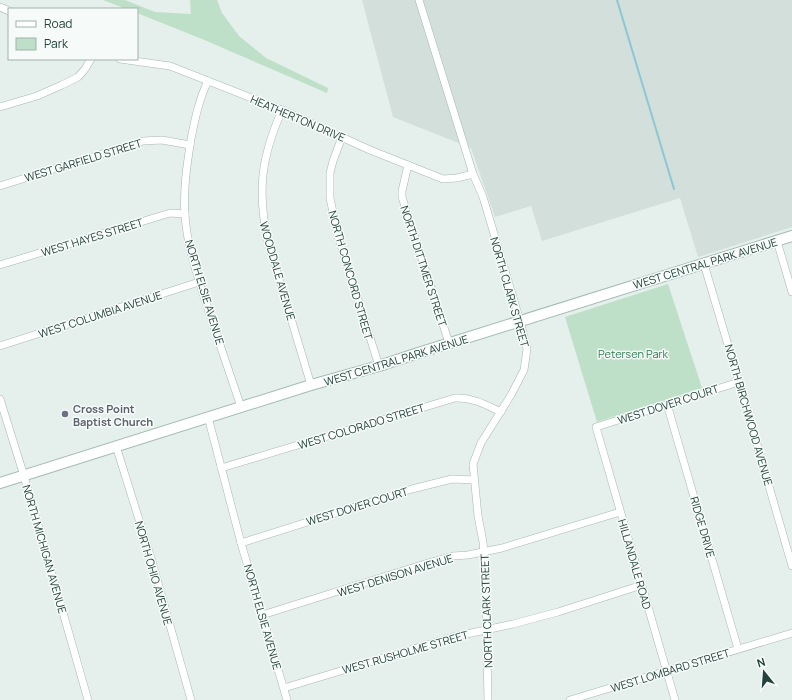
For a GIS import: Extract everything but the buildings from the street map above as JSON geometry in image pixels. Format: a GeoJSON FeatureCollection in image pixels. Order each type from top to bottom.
{"type":"FeatureCollection","features":[{"type":"Feature","properties":{"kind":"street","name":"NORTH CLARK STREET"},"geometry":{"type":"LineString","coordinates":[[419,0],[473,174],[482,197],[520,321],[527,350],[524,370],[512,395],[481,443],[473,464],[478,516],[484,552],[488,700]]}},
{"type":"Feature","properties":{"kind":"street"},"geometry":{"type":"LineString","coordinates":[[0,107],[37,96],[73,80],[85,69],[90,60]]}},
{"type":"Feature","properties":{"kind":"street","name":"HEATHERTON DRIVE"},"geometry":{"type":"LineString","coordinates":[[127,60],[170,66],[282,110],[443,179],[457,178],[473,174]]}},
{"type":"Feature","properties":{"kind":"street","name":"NORTH ELSIE AVENUE"},"geometry":{"type":"LineString","coordinates":[[208,81],[202,93],[190,145],[184,198],[185,214],[192,255],[199,282],[241,407]]}},
{"type":"Feature","properties":{"kind":"street","name":"WOODDALE AVENUE"},"geometry":{"type":"LineString","coordinates":[[282,110],[273,130],[263,167],[261,196],[263,219],[268,242],[311,386]]}},
{"type":"Feature","properties":{"kind":"street","name":"NORTH CONCORD STREET"},"geometry":{"type":"LineString","coordinates":[[342,137],[330,173],[330,198],[338,236],[379,366]]}},
{"type":"Feature","properties":{"kind":"street","name":"WEST GARFIELD STREET"},"geometry":{"type":"LineString","coordinates":[[0,186],[143,141],[162,140],[190,145]]}},
{"type":"Feature","properties":{"kind":"street","name":"NORTH DITTMER STREET"},"geometry":{"type":"LineString","coordinates":[[408,165],[402,191],[402,198],[449,343]]}},
{"type":"Feature","properties":{"kind":"street","name":"WEST HAYES STREET"},"geometry":{"type":"LineString","coordinates":[[0,265],[170,214],[185,214]]}},
{"type":"Feature","properties":{"kind":"street","name":"WEST CENTRAL PARK AVENUE"},"geometry":{"type":"LineString","coordinates":[[0,483],[792,236]]}},
{"type":"Feature","properties":{"kind":"street"},"geometry":{"type":"LineString","coordinates":[[777,241],[792,292]]}},
{"type":"Feature","properties":{"kind":"street","name":"NORTH BIRCHWOOD AVENUE"},"geometry":{"type":"LineString","coordinates":[[704,264],[792,566]]}},
{"type":"Feature","properties":{"kind":"street","name":"WEST COLUMBIA AVENUE"},"geometry":{"type":"LineString","coordinates":[[0,346],[199,282]]}},
{"type":"Feature","properties":{"kind":"street","name":"WEST DOVER COURT"},"geometry":{"type":"LineString","coordinates":[[596,427],[739,382]]}},
{"type":"Feature","properties":{"kind":"street","name":"NORTH MICHIGAN AVENUE"},"geometry":{"type":"LineString","coordinates":[[0,398],[24,476],[88,700]]}},
{"type":"Feature","properties":{"kind":"street","name":"WEST COLORADO STREET"},"geometry":{"type":"LineString","coordinates":[[221,468],[455,398],[464,398],[476,401],[501,412]]}},
{"type":"Feature","properties":{"kind":"street","name":"RIDGE DRIVE"},"geometry":{"type":"LineString","coordinates":[[667,404],[738,649]]}},
{"type":"Feature","properties":{"kind":"street","name":"NORTH ELSIE AVENUE"},"geometry":{"type":"LineString","coordinates":[[208,418],[241,543],[287,700]]}},
{"type":"Feature","properties":{"kind":"street","name":"HILLANDALE ROAD"},"geometry":{"type":"LineString","coordinates":[[596,427],[675,700]]}},
{"type":"Feature","properties":{"kind":"street","name":"NORTH OHIO AVENUE"},"geometry":{"type":"LineString","coordinates":[[116,446],[151,558],[191,700]]}},
{"type":"Feature","properties":{"kind":"street","name":"WEST DOVER COURT"},"geometry":{"type":"LineString","coordinates":[[241,543],[412,489],[452,479],[474,480]]}},
{"type":"Feature","properties":{"kind":"street","name":"WEST DENISON AVENUE"},"geometry":{"type":"LineString","coordinates":[[262,615],[428,563],[453,556],[502,548],[620,512]]}},
{"type":"Feature","properties":{"kind":"street","name":"WEST RUSHOLME STREET"},"geometry":{"type":"LineString","coordinates":[[284,688],[431,644],[558,612],[642,585]]}},
{"type":"Feature","properties":{"kind":"street","name":"WEST LOMBARD STREET"},"geometry":{"type":"LineString","coordinates":[[570,700],[792,633]]}},
{"type":"Feature","properties":{"kind":"shaded area"},"geometry":{"type":"Polygon","coordinates":[[[362,0],[792,0],[792,227],[698,257],[680,198],[542,241],[531,206],[495,217],[471,148],[393,117],[362,0]]]}},
{"type":"Feature","properties":{"kind":"green space"},"geometry":{"type":"Polygon","coordinates":[[[103,0],[125,0],[155,12],[191,14],[190,0],[217,0],[222,13],[239,36],[266,58],[328,88],[327,93],[202,39],[138,13],[138,8],[123,8],[103,0]]]}},
{"type":"Feature","properties":{"kind":"green space","name":"Petersen Park"},"geometry":{"type":"Polygon","coordinates":[[[668,284],[702,388],[597,422],[565,317],[668,284]]]}},
{"type":"Feature","properties":{"kind":"waterway"},"geometry":{"type":"LineString","coordinates":[[617,0],[674,189]]}},
{"type":"Feature","properties":{"kind":"place","name":"Cross Point Baptist Church"},"geometry":{"type":"Point","coordinates":[65,414]}}]}
